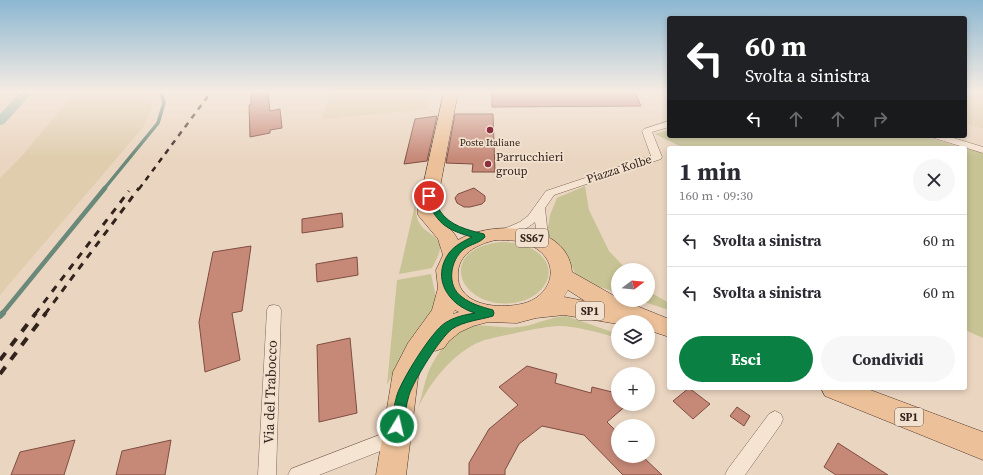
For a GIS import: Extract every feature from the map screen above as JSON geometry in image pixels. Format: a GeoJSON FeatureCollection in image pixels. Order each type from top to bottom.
{"type":"FeatureCollection","features":[{"type":"Feature","properties":{"kind":"main road"},"geometry":{"type":"LineString","coordinates":[[391,475],[395,437],[406,371],[445,310],[449,298],[447,268],[453,254],[447,237],[428,215],[427,208],[446,114]]}},
{"type":"Feature","properties":{"kind":"main road","name":"SS67"},"geometry":{"type":"LineString","coordinates":[[429,196],[437,212],[446,222],[458,230],[481,237]]}},
{"type":"Feature","properties":{"kind":"main road","name":"SS67"},"geometry":{"type":"LineString","coordinates":[[453,254],[462,246],[481,237],[503,234],[525,236],[545,244],[558,260],[563,276]]}},
{"type":"Feature","properties":{"kind":"main road"},"geometry":{"type":"LineString","coordinates":[[449,288],[452,294],[462,303],[478,311],[514,314],[534,310],[551,299],[560,285],[563,276]]}},
{"type":"Feature","properties":{"kind":"main road","name":"SP1"},"geometry":{"type":"LineString","coordinates":[[563,276],[584,290],[636,315]]}},
{"type":"Feature","properties":{"kind":"main road","name":"SP1"},"geometry":{"type":"LineString","coordinates":[[534,310],[564,306],[617,315]]}},
{"type":"Feature","properties":{"kind":"main road"},"geometry":{"type":"LineString","coordinates":[[403,394],[418,366],[445,329],[458,321],[489,313]]}},
{"type":"Feature","properties":{"kind":"main road","name":"SP1"},"geometry":{"type":"LineString","coordinates":[[655,323],[667,327]]}},
{"type":"Feature","properties":{"kind":"main road","name":"SP1"},"geometry":{"type":"LineString","coordinates":[[839,390],[983,446]]}},
{"type":"Feature","properties":{"kind":"street","name":"Piazza Kolbe"},"geometry":{"type":"LineString","coordinates":[[503,234],[524,225],[540,209],[550,193],[657,157],[647,131],[667,125]]}},
{"type":"Feature","properties":{"kind":"street"},"geometry":{"type":"LineString","coordinates":[[944,138],[983,150]]}},
{"type":"Feature","properties":{"kind":"street"},"geometry":{"type":"LineString","coordinates":[[540,209],[541,227],[545,244]]}},
{"type":"Feature","properties":{"kind":"street","name":"Via del Trabocco"},"geometry":{"type":"LineString","coordinates":[[267,475],[274,310]]}},
{"type":"Feature","properties":{"kind":"street"},"geometry":{"type":"LineString","coordinates":[[734,475],[775,420]]}},
{"type":"Feature","properties":{"kind":"street"},"geometry":{"type":"LineString","coordinates":[[297,475],[395,437]]}},
{"type":"Feature","properties":{"kind":"shaded area"},"geometry":{"type":"Polygon","coordinates":[[[57,114],[149,114],[144,126],[0,295],[0,178],[22,156],[57,114]]]}},
{"type":"Feature","properties":{"kind":"shaded area"},"geometry":{"type":"Polygon","coordinates":[[[323,114],[373,114],[322,119],[323,114]]]}},
{"type":"Feature","properties":{"kind":"shaded area"},"geometry":{"type":"Polygon","coordinates":[[[967,114],[983,114],[983,129],[967,124],[967,114]]]}},
{"type":"Feature","properties":{"kind":"shaded area"},"geometry":{"type":"Polygon","coordinates":[[[667,131],[667,138],[930,138],[957,146],[680,146],[655,134],[667,131]]]}},
{"type":"Feature","properties":{"kind":"shaded area"},"geometry":{"type":"Polygon","coordinates":[[[967,149],[983,153],[983,338],[967,331],[967,149]]]}},
{"type":"Feature","properties":{"kind":"shaded area"},"geometry":{"type":"Polygon","coordinates":[[[585,186],[589,210],[609,251],[620,263],[611,263],[611,291],[585,282],[577,277],[568,259],[547,234],[550,215],[557,198],[585,186]]]}},
{"type":"Feature","properties":{"kind":"shaded area"},"geometry":{"type":"Polygon","coordinates":[[[415,205],[416,215],[419,222],[422,227],[435,237],[439,243],[439,252],[432,268],[399,274],[415,205]]]}},
{"type":"Feature","properties":{"kind":"shaded area"},"geometry":{"type":"Polygon","coordinates":[[[500,242],[524,245],[537,252],[544,259],[548,267],[549,275],[542,289],[535,295],[518,302],[498,303],[482,299],[470,290],[462,280],[461,268],[466,256],[479,247],[500,242]]]}},
{"type":"Feature","properties":{"kind":"shaded area"},"geometry":{"type":"Polygon","coordinates":[[[431,274],[437,302],[436,309],[405,351],[387,385],[397,280],[431,274]]]}},
{"type":"Feature","properties":{"kind":"shaded area"},"geometry":{"type":"Polygon","coordinates":[[[655,295],[667,302],[667,309],[655,305],[655,295]]]}},
{"type":"Feature","properties":{"kind":"shaded area"},"geometry":{"type":"Polygon","coordinates":[[[566,316],[611,332],[611,336],[581,328],[558,326],[531,330],[482,341],[467,348],[450,362],[435,379],[418,408],[431,366],[440,351],[452,337],[459,332],[473,326],[525,326],[566,316]]]}},
{"type":"Feature","properties":{"kind":"building"},"geometry":{"type":"Polygon","coordinates":[[[249,114],[281,114],[282,128],[270,130],[270,133],[250,137],[249,114]]]}},
{"type":"Feature","properties":{"kind":"building"},"geometry":{"type":"Polygon","coordinates":[[[455,114],[493,114],[495,172],[472,172],[473,164],[446,163],[455,114]]]}},
{"type":"Feature","properties":{"kind":"building"},"geometry":{"type":"Polygon","coordinates":[[[437,116],[427,161],[404,164],[415,119],[437,116]]]}},
{"type":"Feature","properties":{"kind":"building"},"geometry":{"type":"Polygon","coordinates":[[[474,188],[485,196],[485,201],[482,204],[464,207],[457,203],[455,198],[458,194],[474,188]]]}},
{"type":"Feature","properties":{"kind":"building"},"geometry":{"type":"Polygon","coordinates":[[[342,213],[343,227],[302,233],[302,219],[342,213]]]}},
{"type":"Feature","properties":{"kind":"building"},"geometry":{"type":"Polygon","coordinates":[[[251,246],[242,311],[232,313],[240,360],[205,372],[199,322],[213,252],[251,246]]]}},
{"type":"Feature","properties":{"kind":"building"},"geometry":{"type":"Polygon","coordinates":[[[357,257],[358,275],[317,282],[316,264],[357,257]]]}},
{"type":"Feature","properties":{"kind":"building"},"geometry":{"type":"Polygon","coordinates":[[[350,338],[357,413],[319,422],[317,345],[350,338]]]}},
{"type":"Feature","properties":{"kind":"building"},"geometry":{"type":"Polygon","coordinates":[[[527,366],[557,374],[555,383],[591,393],[592,387],[611,392],[611,411],[620,411],[607,422],[611,426],[611,463],[584,435],[542,426],[519,444],[505,470],[505,475],[469,475],[469,463],[489,429],[518,405],[499,387],[527,366]]]}},
{"type":"Feature","properties":{"kind":"building"},"geometry":{"type":"Polygon","coordinates":[[[687,390],[692,390],[710,404],[693,419],[673,401],[687,390]]]}},
{"type":"Feature","properties":{"kind":"building"},"geometry":{"type":"Polygon","coordinates":[[[737,407],[750,416],[744,426],[730,416],[737,407]]]}},
{"type":"Feature","properties":{"kind":"building"},"geometry":{"type":"Polygon","coordinates":[[[75,440],[64,475],[11,475],[20,452],[75,440]]]}},
{"type":"Feature","properties":{"kind":"building"},"geometry":{"type":"Polygon","coordinates":[[[171,440],[165,475],[116,475],[122,451],[171,440]]]}},
{"type":"Feature","properties":{"kind":"building"},"geometry":{"type":"Polygon","coordinates":[[[838,443],[888,475],[836,475],[824,467],[838,443]]]}},
{"type":"Feature","properties":{"kind":"building"},"geometry":{"type":"Polygon","coordinates":[[[611,463],[649,463],[662,475],[623,475],[611,463]]]}},
{"type":"Feature","properties":{"kind":"waterway"},"geometry":{"type":"LineString","coordinates":[[0,121],[6,114]]}},
{"type":"Feature","properties":{"kind":"waterway"},"geometry":{"type":"LineString","coordinates":[[104,189],[158,123],[161,114]]}},
{"type":"Feature","properties":{"kind":"waterway"},"geometry":{"type":"LineString","coordinates":[[2,314],[105,188]]}},
{"type":"Feature","properties":{"kind":"railway"},"geometry":{"type":"LineString","coordinates":[[139,189],[195,114]]}},
{"type":"Feature","properties":{"kind":"railway"},"geometry":{"type":"LineString","coordinates":[[45,314],[139,188]]}},
{"type":"Feature","properties":{"kind":"railway"},"geometry":{"type":"LineString","coordinates":[[35,314],[129,191]]}},
{"type":"Feature","properties":{"kind":"railway"},"geometry":{"type":"LineString","coordinates":[[0,360],[36,313]]}},
{"type":"Feature","properties":{"kind":"railway"},"geometry":{"type":"LineString","coordinates":[[0,374],[46,313]]}},
{"type":"Feature","properties":{"kind":"place","name":"Poste Italiane"},"geometry":{"type":"Point","coordinates":[490,130]}},
{"type":"Feature","properties":{"kind":"place","name":"Parrucchieri group"},"geometry":{"type":"Point","coordinates":[488,164]}},
{"type":"Feature","properties":{"kind":"route"},"geometry":{"type":"LineString","coordinates":[[397,426],[398,414],[403,394],[418,366],[440,335],[447,327],[458,321],[489,313],[478,311],[456,299],[447,282],[447,268],[453,254],[473,239],[481,237],[458,230],[446,222],[439,216],[429,196]]}}]}
